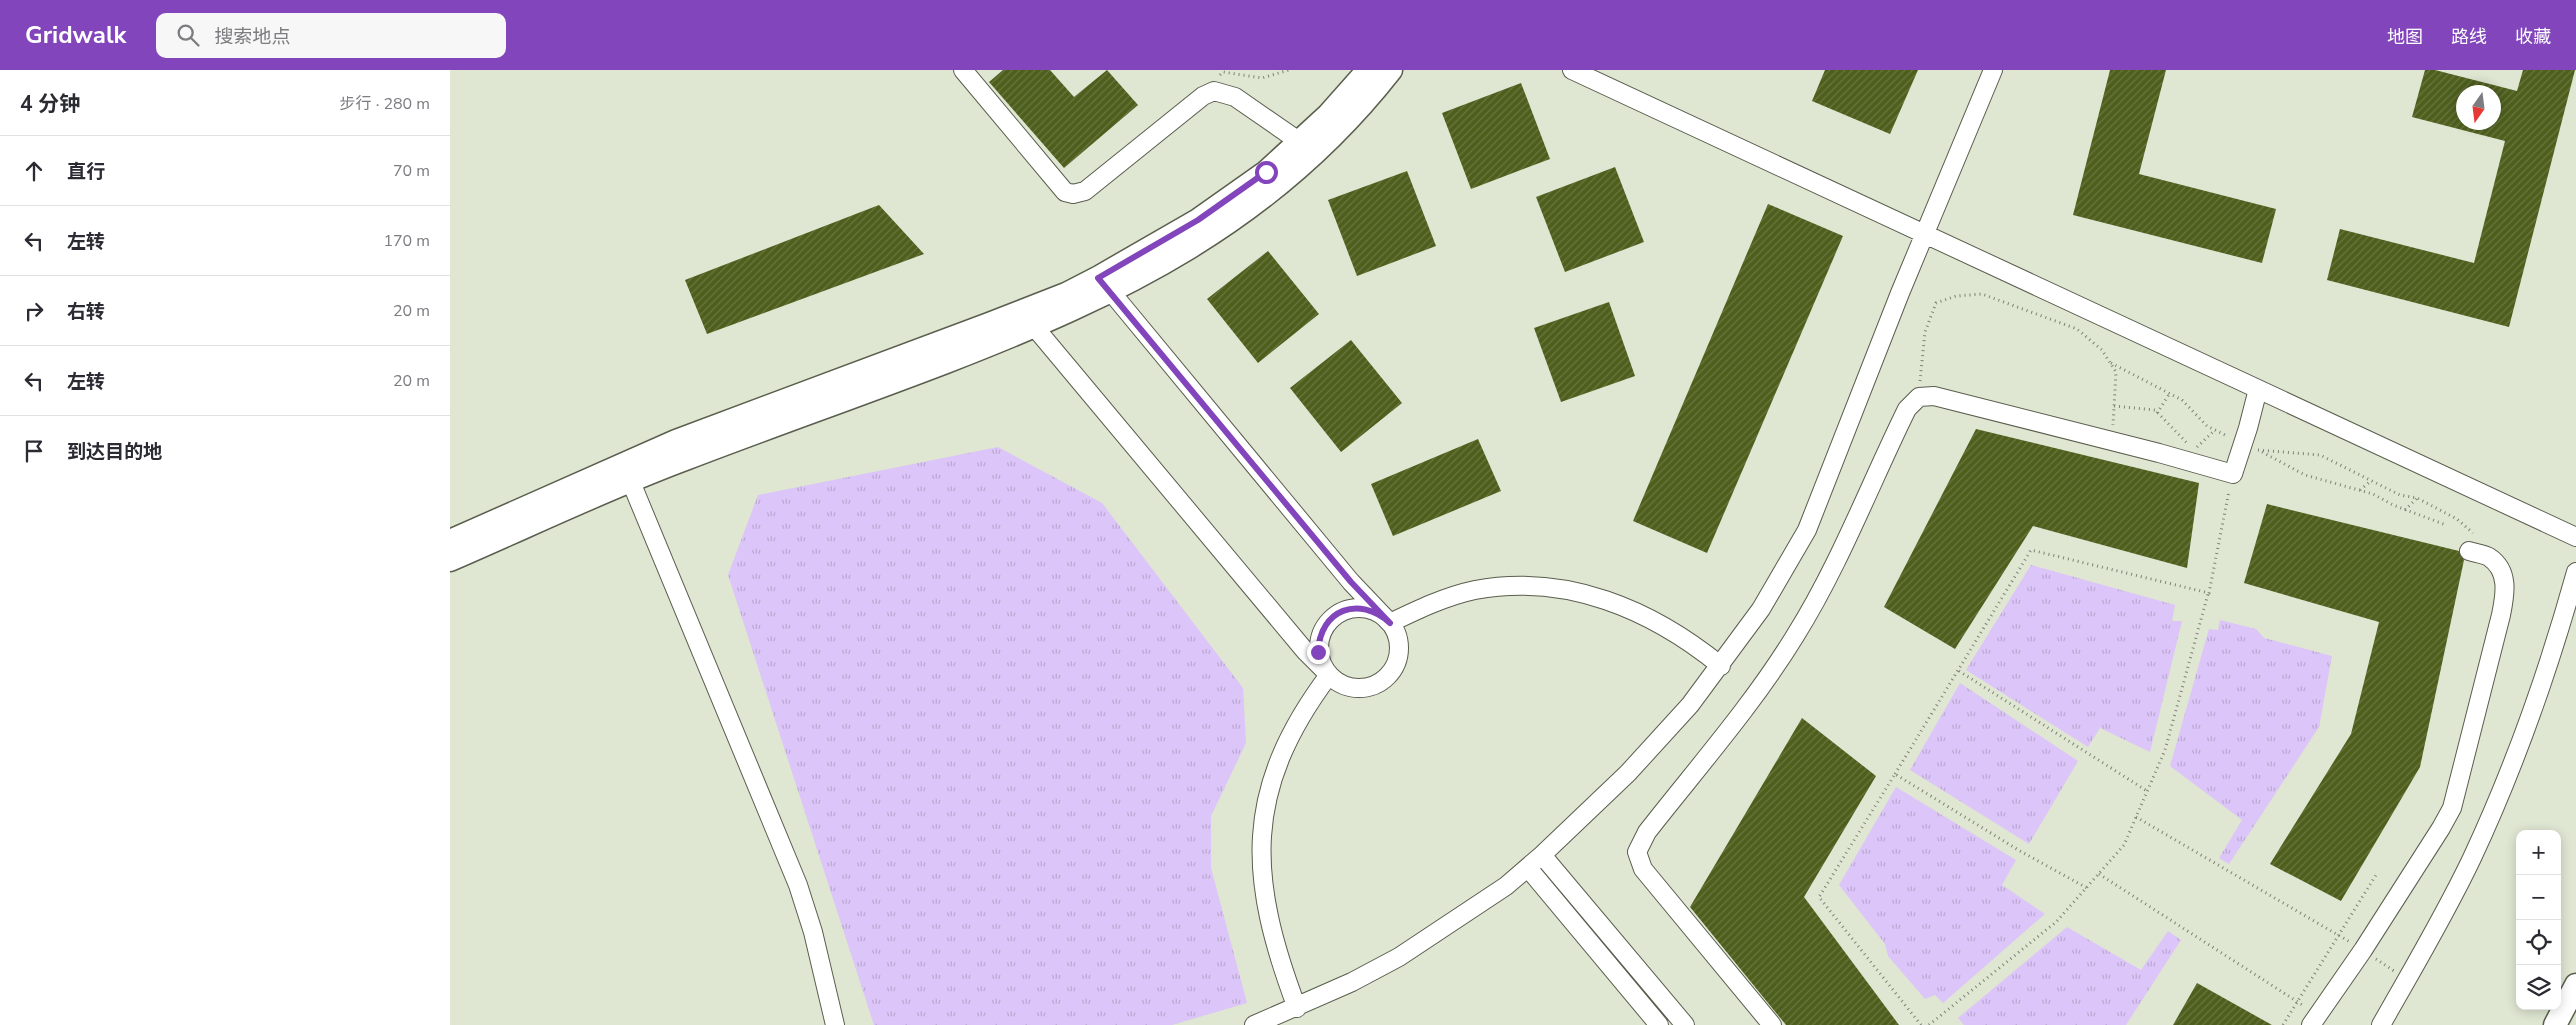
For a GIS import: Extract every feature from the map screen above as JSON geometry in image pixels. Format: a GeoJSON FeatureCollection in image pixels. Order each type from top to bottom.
{"type":"FeatureCollection","features":[{"type":"Feature","properties":{"kind":"main road"},"geometry":{"type":"LineString","coordinates":[[1105,285],[1159,244],[1233,196],[1300,142],[1328,115],[1368,70]]}},
{"type":"Feature","properties":{"kind":"main road"},"geometry":{"type":"LineString","coordinates":[[450,560],[627,472],[676,441],[1028,319],[1105,285],[1170,260],[1259,202],[1330,138],[1370,97],[1390,70]]}},
{"type":"Feature","properties":{"kind":"main road"},"geometry":{"type":"LineString","coordinates":[[450,541],[627,472]]}},
{"type":"Feature","properties":{"kind":"main road"},"geometry":{"type":"LineString","coordinates":[[2555,1025],[2576,985]]}},
{"type":"Feature","properties":{"kind":"street"},"geometry":{"type":"LineString","coordinates":[[963,70],[1065,192],[1073,194],[1085,191],[1203,96],[1214,92],[1235,97],[1300,142]]}},
{"type":"Feature","properties":{"kind":"street"},"geometry":{"type":"LineString","coordinates":[[1572,70],[2576,537]]}},
{"type":"Feature","properties":{"kind":"street"},"geometry":{"type":"LineString","coordinates":[[1254,1025],[1297,1008],[1399,957],[1485,901],[1528,868],[1663,736],[1721,666],[1761,609],[1807,530],[1924,234],[1993,70]]}},
{"type":"Feature","properties":{"kind":"street"},"geometry":{"type":"LineString","coordinates":[[1028,319],[1306,652],[1329,675],[1350,687],[1374,685],[1385,679],[1393,669],[1399,652],[1396,633],[1390,623],[1351,582],[1105,285]]}},
{"type":"Feature","properties":{"kind":"street"},"geometry":{"type":"LineString","coordinates":[[1772,1025],[1643,870],[1637,852],[1647,832],[1750,702],[1795,636],[1832,570],[1907,409],[1919,397],[1934,396],[2113,441],[2233,474],[2258,389]]}},
{"type":"Feature","properties":{"kind":"street"},"geometry":{"type":"LineString","coordinates":[[627,472],[798,885],[813,932],[835,1025]]}},
{"type":"Feature","properties":{"kind":"street"},"geometry":{"type":"LineString","coordinates":[[2314,1019],[2363,950],[2452,808],[2501,616],[2506,587],[2499,569],[2472,543]]}},
{"type":"Feature","properties":{"kind":"street"},"geometry":{"type":"LineString","coordinates":[[2381,1025],[2456,888],[2495,807],[2525,729],[2576,572]]}},
{"type":"Feature","properties":{"kind":"street"},"geometry":{"type":"LineString","coordinates":[[1390,623],[1442,600],[1473,590],[1506,585],[1539,586],[1575,591],[1612,601],[1638,611],[1666,626],[1721,666]]}},
{"type":"Feature","properties":{"kind":"street"},"geometry":{"type":"LineString","coordinates":[[1329,675],[1322,664],[1318,652],[1319,639],[1324,627],[1332,617],[1343,610],[1369,609],[1380,614],[1390,623]]}},
{"type":"Feature","properties":{"kind":"street"},"geometry":{"type":"LineString","coordinates":[[1297,1008],[1270,926],[1264,899],[1260,846],[1263,822],[1273,778],[1288,737],[1329,675]]}},
{"type":"Feature","properties":{"kind":"street"},"geometry":{"type":"LineString","coordinates":[[1542,855],[1686,1025]]}},
{"type":"Feature","properties":{"kind":"street"},"geometry":{"type":"LineString","coordinates":[[1528,868],[1660,1025]]}},
{"type":"Feature","properties":{"kind":"path"},"geometry":{"type":"LineString","coordinates":[[1203,96],[1223,72],[1262,78],[1289,70]]}},
{"type":"Feature","properties":{"kind":"path"},"geometry":{"type":"LineString","coordinates":[[1919,397],[1924,332],[1936,303],[1956,296],[1982,294],[2077,329],[2102,350],[2116,372],[2113,441]]}},
{"type":"Feature","properties":{"kind":"path"},"geometry":{"type":"LineString","coordinates":[[2111,364],[2182,400],[2207,426],[2305,474],[2360,490],[2405,510],[2446,525]]}},
{"type":"Feature","properties":{"kind":"path"},"geometry":{"type":"LineString","coordinates":[[2157,413],[2170,393]]}},
{"type":"Feature","properties":{"kind":"path"},"geometry":{"type":"LineString","coordinates":[[2114,406],[2138,407],[2157,413],[2184,439],[2203,466]]}},
{"type":"Feature","properties":{"kind":"path"},"geometry":{"type":"LineString","coordinates":[[2192,451],[2215,430]]}},
{"type":"Feature","properties":{"kind":"path"},"geometry":{"type":"LineString","coordinates":[[2260,451],[2320,455],[2400,495],[2417,498],[2457,518],[2472,543]]}},
{"type":"Feature","properties":{"kind":"path"},"geometry":{"type":"LineString","coordinates":[[1929,1025],[2056,922],[2124,845],[2165,750],[2208,593],[2233,474]]}},
{"type":"Feature","properties":{"kind":"path"},"geometry":{"type":"LineString","coordinates":[[2360,490],[2371,481]]}},
{"type":"Feature","properties":{"kind":"path"},"geometry":{"type":"LineString","coordinates":[[2405,510],[2417,498]]}},
{"type":"Feature","properties":{"kind":"path"},"geometry":{"type":"LineString","coordinates":[[1922,1025],[1819,897],[1959,671],[2031,550],[2208,593]]}},
{"type":"Feature","properties":{"kind":"path"},"geometry":{"type":"LineString","coordinates":[[1959,671],[2147,790]]}},
{"type":"Feature","properties":{"kind":"path"},"geometry":{"type":"LineString","coordinates":[[1895,774],[2020,851],[2087,888]]}},
{"type":"Feature","properties":{"kind":"path"},"geometry":{"type":"LineString","coordinates":[[2136,817],[2339,935],[2407,979]]}},
{"type":"Feature","properties":{"kind":"path"},"geometry":{"type":"LineString","coordinates":[[2099,874],[2298,1002],[2314,1019]]}},
{"type":"Feature","properties":{"kind":"path"},"geometry":{"type":"LineString","coordinates":[[2283,1025],[2376,875]]}},
{"type":"Feature","properties":{"kind":"green space"},"geometry":{"type":"Polygon","coordinates":[[[998,447],[1102,503],[1243,688],[1246,743],[1211,816],[1211,868],[1247,1003],[1172,1025],[874,1025],[728,575],[758,495],[998,447]]]}},
{"type":"Feature","properties":{"kind":"green space"},"geometry":{"type":"Polygon","coordinates":[[[2031,565],[2175,605],[2172,621],[2182,621],[2150,752],[2100,728],[2088,747],[1966,670],[2031,565]]]}},
{"type":"Feature","properties":{"kind":"green space"},"geometry":{"type":"Polygon","coordinates":[[[2220,620],[2256,629],[2264,638],[2332,656],[2319,727],[2229,864],[2219,858],[2242,820],[2170,766],[2209,629],[2218,630],[2220,620]]]}},
{"type":"Feature","properties":{"kind":"green space"},"geometry":{"type":"Polygon","coordinates":[[[1960,683],[2078,761],[2029,844],[1910,770],[1960,683]]]}},
{"type":"Feature","properties":{"kind":"green space"},"geometry":{"type":"Polygon","coordinates":[[[1896,787],[2016,860],[2002,885],[2045,914],[1943,1003],[1935,995],[1925,999],[1888,956],[1885,944],[1839,885],[1896,787]]]}},
{"type":"Feature","properties":{"kind":"green space"},"geometry":{"type":"Polygon","coordinates":[[[2067,927],[2141,970],[2168,931],[2181,940],[2126,1025],[1964,1025],[1958,1018],[2067,927]]]}},
{"type":"Feature","properties":{"kind":"building"},"geometry":{"type":"Polygon","coordinates":[[[1003,70],[1050,70],[1074,97],[1107,70],[1138,105],[1064,168],[989,82],[1003,70]]]}},
{"type":"Feature","properties":{"kind":"building"},"geometry":{"type":"Polygon","coordinates":[[[1825,70],[1918,70],[1890,134],[1812,101],[1825,70]]]}},
{"type":"Feature","properties":{"kind":"building"},"geometry":{"type":"Polygon","coordinates":[[[2110,70],[2166,70],[2139,174],[2276,209],[2262,263],[2073,215],[2110,70]]]}},
{"type":"Feature","properties":{"kind":"building"},"geometry":{"type":"Polygon","coordinates":[[[2425,70],[2435,70],[2494,85],[2456,85],[2456,128],[2412,117],[2425,70]]]}},
{"type":"Feature","properties":{"kind":"building"},"geometry":{"type":"Polygon","coordinates":[[[2523,70],[2575,70],[2509,327],[2327,280],[2340,229],[2474,263],[2505,141],[2462,130],[2501,130],[2501,87],[2517,91],[2523,70]]]}},
{"type":"Feature","properties":{"kind":"building"},"geometry":{"type":"Polygon","coordinates":[[[1521,83],[1550,159],[1471,189],[1442,113],[1521,83]]]}},
{"type":"Feature","properties":{"kind":"building"},"geometry":{"type":"Polygon","coordinates":[[[1615,167],[1644,242],[1565,272],[1536,197],[1615,167]]]}},
{"type":"Feature","properties":{"kind":"building"},"geometry":{"type":"Polygon","coordinates":[[[1407,171],[1436,246],[1357,276],[1328,200],[1407,171]]]}},
{"type":"Feature","properties":{"kind":"building"},"geometry":{"type":"Polygon","coordinates":[[[1768,204],[1843,236],[1707,553],[1633,521],[1768,204]]]}},
{"type":"Feature","properties":{"kind":"building"},"geometry":{"type":"Polygon","coordinates":[[[879,205],[924,254],[707,334],[685,280],[879,205]]]}},
{"type":"Feature","properties":{"kind":"building"},"geometry":{"type":"Polygon","coordinates":[[[1268,251],[1319,314],[1258,363],[1207,299],[1268,251]]]}},
{"type":"Feature","properties":{"kind":"building"},"geometry":{"type":"Polygon","coordinates":[[[1609,302],[1635,376],[1561,402],[1534,328],[1609,302]]]}},
{"type":"Feature","properties":{"kind":"building"},"geometry":{"type":"Polygon","coordinates":[[[1351,340],[1402,403],[1341,452],[1290,388],[1351,340]]]}},
{"type":"Feature","properties":{"kind":"building"},"geometry":{"type":"Polygon","coordinates":[[[1976,429],[2199,483],[2187,568],[2033,526],[1955,649],[1884,607],[1976,429]]]}},
{"type":"Feature","properties":{"kind":"building"},"geometry":{"type":"Polygon","coordinates":[[[1478,439],[1501,491],[1393,536],[1371,484],[1478,439]]]}},
{"type":"Feature","properties":{"kind":"building"},"geometry":{"type":"Polygon","coordinates":[[[2267,504],[2459,551],[2464,560],[2420,767],[2341,901],[2270,864],[2351,734],[2379,622],[2244,583],[2267,504]]]}},
{"type":"Feature","properties":{"kind":"building"},"geometry":{"type":"Polygon","coordinates":[[[1802,718],[1876,776],[1804,897],[1899,1025],[1786,1025],[1690,907],[1802,718]]]}},
{"type":"Feature","properties":{"kind":"building"},"geometry":{"type":"Polygon","coordinates":[[[2197,983],[2272,1025],[2173,1025],[2197,983]]]}},
{"type":"Feature","properties":{"kind":"route"},"geometry":{"type":"LineString","coordinates":[[1266,172],[1198,220],[1098,278],[1351,582],[1390,623],[1380,614],[1369,609],[1343,610],[1332,617],[1324,627],[1319,639],[1318,652]]}}]}
